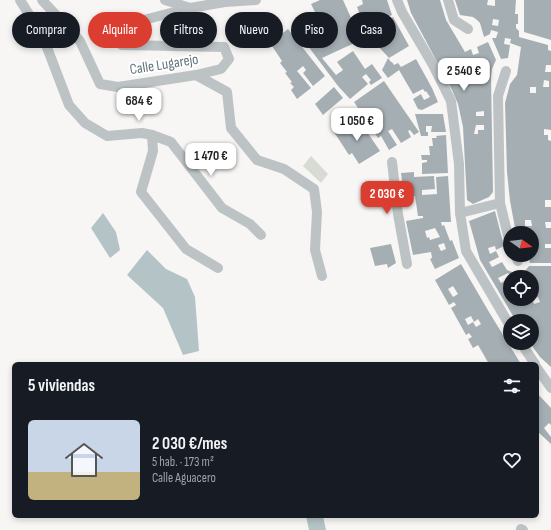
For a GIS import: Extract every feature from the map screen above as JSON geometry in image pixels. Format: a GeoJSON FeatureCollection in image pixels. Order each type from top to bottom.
{"type":"FeatureCollection","features":[{"type":"Feature","properties":{"kind":"street"},"geometry":{"type":"LineString","coordinates":[[20,0],[42,37],[69,105],[85,123],[107,136],[142,133],[171,142],[222,208],[250,224],[261,236]]}},
{"type":"Feature","properties":{"kind":"street","name":"Calle Lugarejo"},"geometry":{"type":"LineString","coordinates":[[42,0],[80,41],[100,84],[118,87],[196,76],[221,69],[229,59],[224,47],[122,45],[118,33],[128,24],[190,8],[225,2],[256,0]]}},
{"type":"Feature","properties":{"kind":"street"},"geometry":{"type":"LineString","coordinates":[[165,0],[190,8]]}},
{"type":"Feature","properties":{"kind":"street"},"geometry":{"type":"LineString","coordinates":[[397,0],[402,12],[433,65],[451,101],[459,164],[460,213],[466,252],[503,314]]}},
{"type":"Feature","properties":{"kind":"street"},"geometry":{"type":"LineString","coordinates":[[448,0],[454,20],[468,29]]}},
{"type":"Feature","properties":{"kind":"street"},"geometry":{"type":"LineString","coordinates":[[506,71],[498,96],[500,203],[506,226]]}},
{"type":"Feature","properties":{"kind":"street"},"geometry":{"type":"LineString","coordinates":[[196,76],[227,92],[231,128],[257,160],[284,169],[314,189],[317,212],[314,250],[322,276]]}},
{"type":"Feature","properties":{"kind":"street"},"geometry":{"type":"LineString","coordinates":[[152,135],[153,151],[141,192],[186,249],[218,268]]}},
{"type":"Feature","properties":{"kind":"street"},"geometry":{"type":"LineString","coordinates":[[392,162],[398,214],[407,264]]}},
{"type":"Feature","properties":{"kind":"street"},"geometry":{"type":"LineString","coordinates":[[460,213],[500,203]]}},
{"type":"Feature","properties":{"kind":"street"},"geometry":{"type":"LineString","coordinates":[[526,350],[534,362]]}},
{"type":"Feature","properties":{"kind":"street"},"geometry":{"type":"LineString","coordinates":[[539,371],[550,386]]}},
{"type":"Feature","properties":{"kind":"shaded area"},"geometry":{"type":"Polygon","coordinates":[[[311,156],[328,174],[321,183],[303,166],[311,156]]]}},
{"type":"Feature","properties":{"kind":"shaded area"},"geometry":{"type":"Polygon","coordinates":[[[103,213],[116,232],[120,250],[110,258],[91,228],[103,213]]]}},
{"type":"Feature","properties":{"kind":"shaded area"},"geometry":{"type":"Polygon","coordinates":[[[147,250],[166,269],[187,279],[195,297],[199,351],[183,355],[163,308],[127,275],[147,250]]]}},
{"type":"Feature","properties":{"kind":"shaded area"},"geometry":{"type":"Polygon","coordinates":[[[306,518],[323,518],[326,530],[309,530],[306,518]]]}},
{"type":"Feature","properties":{"kind":"building"},"geometry":{"type":"Polygon","coordinates":[[[320,0],[343,0],[348,12],[346,12],[346,47],[322,58],[336,75],[343,70],[337,62],[353,51],[365,69],[372,64],[382,78],[371,85],[369,82],[371,80],[366,74],[362,77],[368,84],[350,99],[338,86],[310,48],[338,48],[338,12],[315,12],[311,4],[320,0]]]}},
{"type":"Feature","properties":{"kind":"building"},"geometry":{"type":"Polygon","coordinates":[[[362,0],[387,0],[391,12],[359,12],[357,7],[363,4],[362,0]]]}},
{"type":"Feature","properties":{"kind":"building"},"geometry":{"type":"Polygon","coordinates":[[[407,0],[440,0],[446,20],[465,52],[471,49],[473,55],[479,53],[477,47],[488,42],[496,60],[492,69],[491,77],[493,192],[489,197],[473,204],[467,200],[463,127],[458,104],[411,13],[407,0]],[[484,111],[476,112],[476,116],[484,116],[484,111]],[[476,125],[474,134],[478,134],[478,130],[484,130],[484,125],[476,125]]]}},
{"type":"Feature","properties":{"kind":"building"},"geometry":{"type":"Polygon","coordinates":[[[455,0],[488,0],[487,5],[495,6],[495,0],[516,0],[515,14],[518,14],[518,24],[516,24],[516,28],[519,31],[519,37],[548,45],[548,50],[551,51],[551,65],[546,65],[545,72],[551,72],[551,130],[544,129],[544,135],[548,135],[548,140],[551,141],[551,200],[545,200],[545,207],[551,207],[551,222],[545,222],[546,228],[551,228],[551,244],[545,244],[545,248],[551,248],[551,263],[530,263],[539,262],[539,226],[532,226],[531,220],[525,220],[525,226],[515,226],[510,201],[507,172],[505,103],[510,84],[517,75],[521,47],[510,43],[511,39],[505,38],[504,44],[510,45],[508,58],[501,59],[492,38],[496,38],[498,32],[491,30],[490,34],[484,37],[480,23],[473,17],[460,15],[455,0]],[[493,19],[492,25],[498,26],[499,20],[493,19]],[[544,80],[543,87],[549,87],[549,81],[544,80]],[[530,87],[530,93],[536,93],[536,87],[530,87]]]}},
{"type":"Feature","properties":{"kind":"building"},"geometry":{"type":"Polygon","coordinates":[[[524,0],[551,0],[551,40],[524,32],[524,0]]]}},
{"type":"Feature","properties":{"kind":"building"},"geometry":{"type":"Polygon","coordinates":[[[396,22],[409,46],[389,58],[380,48],[396,48],[396,22]]]}},
{"type":"Feature","properties":{"kind":"building"},"geometry":{"type":"Polygon","coordinates":[[[288,29],[291,33],[291,48],[303,48],[325,76],[313,86],[303,73],[306,70],[303,66],[297,71],[311,88],[297,99],[291,90],[294,87],[290,83],[292,82],[285,73],[287,72],[280,63],[282,61],[273,48],[283,48],[283,33],[288,29]]]}},
{"type":"Feature","properties":{"kind":"building"},"geometry":{"type":"Polygon","coordinates":[[[388,58],[394,65],[398,63],[401,67],[416,59],[438,102],[422,110],[418,109],[413,99],[421,94],[424,100],[430,97],[423,89],[413,94],[399,70],[388,78],[382,70],[388,58]]]}},
{"type":"Feature","properties":{"kind":"building"},"geometry":{"type":"Polygon","coordinates":[[[384,81],[419,132],[414,135],[410,130],[408,131],[411,137],[401,143],[392,129],[388,131],[397,145],[389,150],[381,136],[378,138],[354,102],[384,81]]]}},
{"type":"Feature","properties":{"kind":"building"},"geometry":{"type":"Polygon","coordinates":[[[334,87],[343,98],[323,115],[315,104],[334,87]]]}},
{"type":"Feature","properties":{"kind":"building"},"geometry":{"type":"Polygon","coordinates":[[[415,114],[443,114],[446,132],[431,132],[432,126],[426,126],[428,136],[421,136],[415,114]]]}},
{"type":"Feature","properties":{"kind":"building"},"geometry":{"type":"Polygon","coordinates":[[[356,117],[362,126],[358,129],[360,132],[365,129],[380,151],[359,164],[352,153],[349,155],[334,132],[343,126],[347,131],[352,128],[348,122],[356,117]]]}},
{"type":"Feature","properties":{"kind":"building"},"geometry":{"type":"Polygon","coordinates":[[[446,135],[448,173],[422,174],[422,163],[427,162],[427,160],[422,160],[421,155],[430,155],[429,146],[433,146],[432,138],[446,135]]]}},
{"type":"Feature","properties":{"kind":"building"},"geometry":{"type":"Polygon","coordinates":[[[414,172],[414,177],[434,176],[435,189],[422,190],[422,195],[437,194],[436,177],[448,176],[451,222],[441,222],[442,226],[444,225],[450,241],[452,240],[459,258],[435,269],[430,259],[432,258],[431,252],[413,255],[406,221],[423,218],[423,216],[418,216],[415,196],[404,197],[401,173],[414,172]],[[435,228],[425,231],[427,238],[429,237],[430,240],[440,237],[435,228]],[[444,243],[438,245],[441,251],[446,249],[444,243]]]}},
{"type":"Feature","properties":{"kind":"building"},"geometry":{"type":"Polygon","coordinates":[[[495,211],[503,246],[496,250],[495,246],[488,248],[490,254],[496,251],[499,257],[489,262],[492,267],[502,262],[507,270],[503,270],[503,276],[498,278],[501,283],[503,282],[503,299],[480,260],[469,221],[495,211]]]}},
{"type":"Feature","properties":{"kind":"building"},"geometry":{"type":"Polygon","coordinates":[[[391,244],[396,263],[388,268],[387,264],[375,266],[370,248],[391,244]]]}},
{"type":"Feature","properties":{"kind":"building"},"geometry":{"type":"Polygon","coordinates":[[[461,264],[503,335],[503,350],[512,350],[520,362],[488,362],[478,345],[473,348],[468,339],[472,337],[469,333],[466,335],[451,308],[456,305],[454,302],[449,305],[435,280],[461,264]],[[453,286],[448,289],[453,297],[458,294],[453,286]],[[471,316],[465,319],[468,325],[473,322],[476,327],[481,324],[478,319],[474,322],[471,316]]]}},
{"type":"Feature","properties":{"kind":"building"},"geometry":{"type":"Polygon","coordinates":[[[529,266],[551,266],[551,367],[535,350],[539,350],[539,314],[512,314],[507,306],[539,306],[539,270],[526,270],[529,266]]]}},
{"type":"Feature","properties":{"kind":"building"},"geometry":{"type":"Polygon","coordinates":[[[539,395],[551,408],[551,425],[549,423],[544,428],[551,437],[551,444],[539,433],[539,395]]]}}]}
